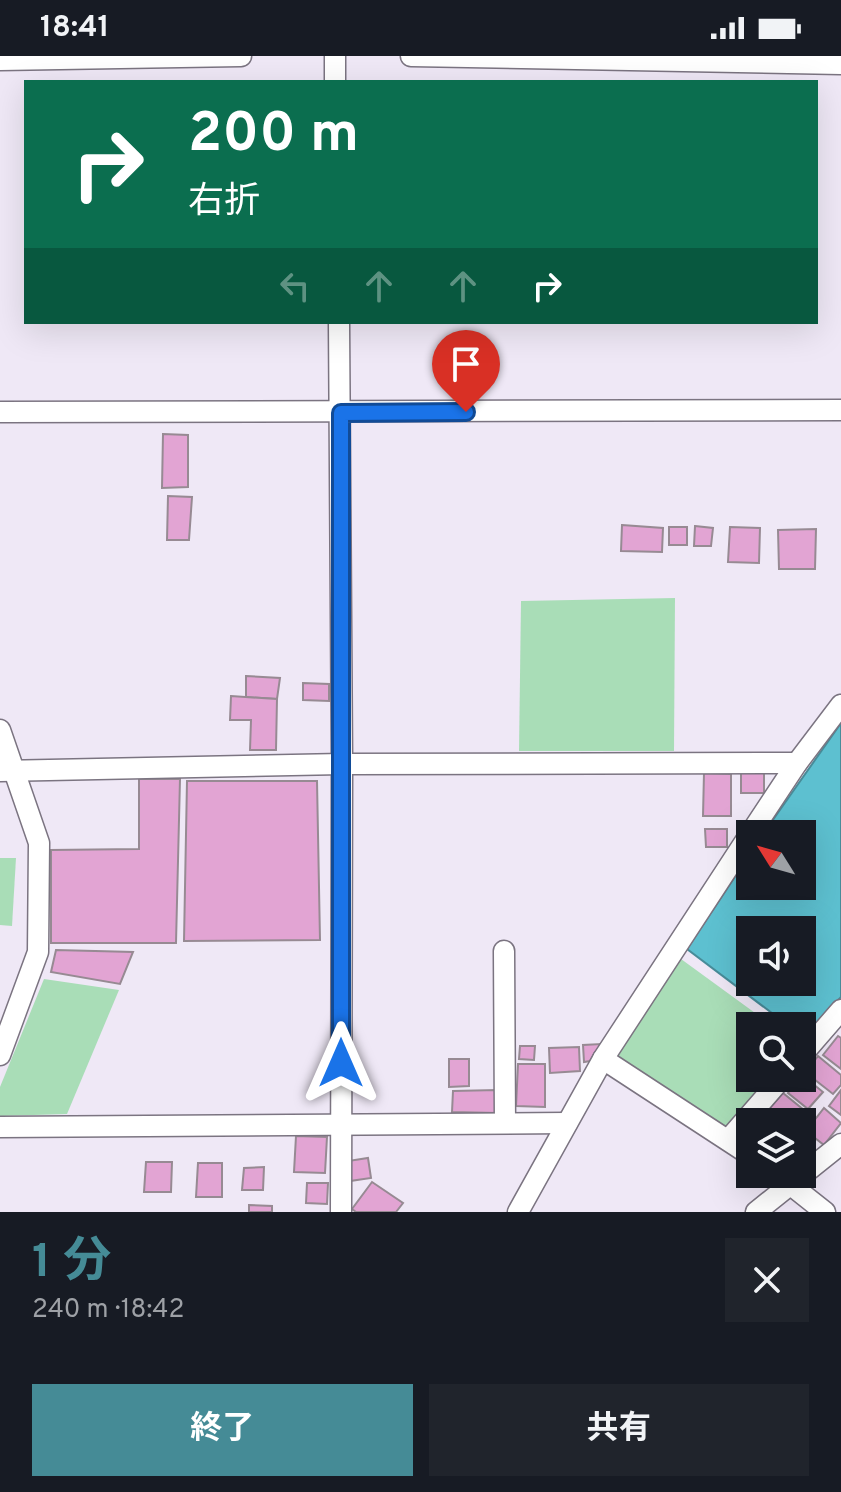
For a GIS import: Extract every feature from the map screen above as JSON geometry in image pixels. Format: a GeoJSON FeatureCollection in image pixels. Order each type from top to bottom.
{"type":"FeatureCollection","features":[{"type":"Feature","properties":{"kind":"street"},"geometry":{"type":"LineString","coordinates":[[0,60],[241,56]]}},
{"type":"Feature","properties":{"kind":"street"},"geometry":{"type":"LineString","coordinates":[[335,56],[335,80]]}},
{"type":"Feature","properties":{"kind":"street"},"geometry":{"type":"LineString","coordinates":[[411,56],[841,64]]}},
{"type":"Feature","properties":{"kind":"street"},"geometry":{"type":"LineString","coordinates":[[339,324],[341,1212]]}},
{"type":"Feature","properties":{"kind":"street"},"geometry":{"type":"LineString","coordinates":[[0,412],[841,410]]}},
{"type":"Feature","properties":{"kind":"street"},"geometry":{"type":"LineString","coordinates":[[759,820],[841,705]]}},
{"type":"Feature","properties":{"kind":"street"},"geometry":{"type":"LineString","coordinates":[[0,730],[6,771],[39,843],[38,952],[0,1055]]}},
{"type":"Feature","properties":{"kind":"street"},"geometry":{"type":"LineString","coordinates":[[6,771],[342,764],[797,763]]}},
{"type":"Feature","properties":{"kind":"street"},"geometry":{"type":"LineString","coordinates":[[518,1212],[603,1059],[736,855]]}},
{"type":"Feature","properties":{"kind":"street"},"geometry":{"type":"LineString","coordinates":[[504,951],[505,1123]]}},
{"type":"Feature","properties":{"kind":"street"},"geometry":{"type":"LineString","coordinates":[[816,1039],[841,1010]]}},
{"type":"Feature","properties":{"kind":"street"},"geometry":{"type":"LineString","coordinates":[[603,1059],[736,1145]]}},
{"type":"Feature","properties":{"kind":"street"},"geometry":{"type":"LineString","coordinates":[[728,1140],[770,1092]]}},
{"type":"Feature","properties":{"kind":"street"},"geometry":{"type":"LineString","coordinates":[[0,1127],[567,1123]]}},
{"type":"Feature","properties":{"kind":"street"},"geometry":{"type":"LineString","coordinates":[[816,1160],[841,1144]]}},
{"type":"Feature","properties":{"kind":"street"},"geometry":{"type":"LineString","coordinates":[[756,1212],[778,1188]]}},
{"type":"Feature","properties":{"kind":"street"},"geometry":{"type":"LineString","coordinates":[[795,1188],[825,1212]]}},
{"type":"Feature","properties":{"kind":"green space"},"geometry":{"type":"Polygon","coordinates":[[[675,598],[674,751],[519,751],[521,601],[675,598]]]}},
{"type":"Feature","properties":{"kind":"green space"},"geometry":{"type":"Polygon","coordinates":[[[0,858],[16,858],[12,926],[0,925],[0,858]]]}},
{"type":"Feature","properties":{"kind":"green space"},"geometry":{"type":"Polygon","coordinates":[[[681,959],[754,1012],[736,1012],[736,1092],[757,1092],[743,1108],[736,1108],[736,1116],[726,1127],[617,1056],[681,959]]]}},
{"type":"Feature","properties":{"kind":"green space"},"geometry":{"type":"Polygon","coordinates":[[[44,979],[119,990],[67,1114],[0,1116],[0,1087],[44,979]]]}},
{"type":"Feature","properties":{"kind":"water"},"geometry":{"type":"Polygon","coordinates":[[[841,723],[841,997],[816,1025],[816,1012],[770,1012],[749,996],[816,996],[816,916],[736,916],[736,986],[687,949],[736,875],[736,900],[816,900],[816,820],[773,820],[841,723]]]}},
{"type":"Feature","properties":{"kind":"building"},"geometry":{"type":"Polygon","coordinates":[[[163,434],[188,435],[188,487],[162,488],[163,434]]]}},
{"type":"Feature","properties":{"kind":"building"},"geometry":{"type":"Polygon","coordinates":[[[168,496],[192,497],[189,540],[167,540],[168,496]]]}},
{"type":"Feature","properties":{"kind":"building"},"geometry":{"type":"Polygon","coordinates":[[[622,525],[663,528],[662,552],[621,551],[622,525]]]}},
{"type":"Feature","properties":{"kind":"building"},"geometry":{"type":"Polygon","coordinates":[[[695,526],[713,528],[711,546],[694,546],[695,526]]]}},
{"type":"Feature","properties":{"kind":"building"},"geometry":{"type":"Polygon","coordinates":[[[669,527],[687,527],[687,545],[669,545],[669,527]]]}},
{"type":"Feature","properties":{"kind":"building"},"geometry":{"type":"Polygon","coordinates":[[[730,527],[760,528],[759,563],[728,562],[730,527]]]}},
{"type":"Feature","properties":{"kind":"building"},"geometry":{"type":"Polygon","coordinates":[[[816,529],[815,569],[779,569],[778,530],[816,529]]]}},
{"type":"Feature","properties":{"kind":"building"},"geometry":{"type":"Polygon","coordinates":[[[246,676],[280,678],[277,699],[246,697],[246,676]]]}},
{"type":"Feature","properties":{"kind":"building"},"geometry":{"type":"Polygon","coordinates":[[[303,683],[329,684],[329,701],[303,700],[303,683]]]}},
{"type":"Feature","properties":{"kind":"building"},"geometry":{"type":"Polygon","coordinates":[[[231,696],[277,699],[276,750],[250,750],[251,720],[230,720],[231,696]]]}},
{"type":"Feature","properties":{"kind":"building"},"geometry":{"type":"Polygon","coordinates":[[[741,772],[764,773],[764,793],[741,793],[741,772]]]}},
{"type":"Feature","properties":{"kind":"building"},"geometry":{"type":"Polygon","coordinates":[[[704,773],[731,774],[731,816],[703,816],[704,773]]]}},
{"type":"Feature","properties":{"kind":"building"},"geometry":{"type":"Polygon","coordinates":[[[139,779],[180,779],[176,943],[51,943],[51,850],[139,849],[139,779]]]}},
{"type":"Feature","properties":{"kind":"building"},"geometry":{"type":"Polygon","coordinates":[[[187,781],[317,781],[320,940],[184,941],[187,781]]]}},
{"type":"Feature","properties":{"kind":"building"},"geometry":{"type":"Polygon","coordinates":[[[705,829],[727,829],[727,847],[706,847],[705,829]]]}},
{"type":"Feature","properties":{"kind":"building"},"geometry":{"type":"Polygon","coordinates":[[[56,950],[133,952],[120,984],[51,972],[56,950]]]}},
{"type":"Feature","properties":{"kind":"building"},"geometry":{"type":"Polygon","coordinates":[[[838,1036],[841,1038],[841,1069],[823,1055],[838,1036]]]}},
{"type":"Feature","properties":{"kind":"building"},"geometry":{"type":"Polygon","coordinates":[[[601,1044],[590,1061],[584,1062],[583,1045],[601,1044]]]}},
{"type":"Feature","properties":{"kind":"building"},"geometry":{"type":"Polygon","coordinates":[[[520,1046],[535,1046],[534,1060],[519,1059],[520,1046]]]}},
{"type":"Feature","properties":{"kind":"building"},"geometry":{"type":"Polygon","coordinates":[[[579,1047],[580,1071],[550,1073],[549,1048],[579,1047]]]}},
{"type":"Feature","properties":{"kind":"building"},"geometry":{"type":"Polygon","coordinates":[[[818,1056],[841,1075],[841,1085],[833,1094],[816,1081],[818,1056]]]}},
{"type":"Feature","properties":{"kind":"building"},"geometry":{"type":"Polygon","coordinates":[[[449,1059],[469,1059],[469,1086],[449,1087],[449,1059]]]}},
{"type":"Feature","properties":{"kind":"building"},"geometry":{"type":"Polygon","coordinates":[[[518,1064],[545,1064],[545,1107],[516,1106],[518,1064]]]}},
{"type":"Feature","properties":{"kind":"building"},"geometry":{"type":"Polygon","coordinates":[[[816,1086],[823,1092],[809,1108],[788,1093],[816,1092],[816,1086]]]}},
{"type":"Feature","properties":{"kind":"building"},"geometry":{"type":"Polygon","coordinates":[[[497,1090],[497,1113],[452,1112],[453,1091],[497,1090]]]}},
{"type":"Feature","properties":{"kind":"building"},"geometry":{"type":"Polygon","coordinates":[[[841,1090],[841,1115],[829,1106],[841,1090]]]}},
{"type":"Feature","properties":{"kind":"building"},"geometry":{"type":"Polygon","coordinates":[[[783,1093],[801,1108],[770,1108],[783,1093]]]}},
{"type":"Feature","properties":{"kind":"building"},"geometry":{"type":"Polygon","coordinates":[[[824,1108],[841,1123],[824,1145],[816,1139],[816,1118],[824,1108]]]}},
{"type":"Feature","properties":{"kind":"building"},"geometry":{"type":"Polygon","coordinates":[[[296,1136],[327,1137],[325,1173],[294,1172],[296,1136]]]}},
{"type":"Feature","properties":{"kind":"building"},"geometry":{"type":"Polygon","coordinates":[[[368,1158],[371,1178],[350,1181],[348,1161],[368,1158]]]}},
{"type":"Feature","properties":{"kind":"building"},"geometry":{"type":"Polygon","coordinates":[[[146,1162],[172,1162],[171,1192],[144,1192],[146,1162]]]}},
{"type":"Feature","properties":{"kind":"building"},"geometry":{"type":"Polygon","coordinates":[[[198,1163],[222,1163],[222,1197],[196,1197],[198,1163]]]}},
{"type":"Feature","properties":{"kind":"building"},"geometry":{"type":"Polygon","coordinates":[[[264,1167],[263,1190],[242,1190],[244,1168],[264,1167]]]}},
{"type":"Feature","properties":{"kind":"building"},"geometry":{"type":"Polygon","coordinates":[[[372,1182],[403,1203],[396,1212],[356,1212],[352,1209],[372,1182]]]}},
{"type":"Feature","properties":{"kind":"building"},"geometry":{"type":"Polygon","coordinates":[[[307,1183],[328,1183],[327,1204],[306,1203],[307,1183]]]}},
{"type":"Feature","properties":{"kind":"building"},"geometry":{"type":"Polygon","coordinates":[[[249,1205],[272,1206],[272,1212],[249,1212],[249,1205]]]}},
{"type":"Feature","properties":{"kind":"route"},"geometry":{"type":"LineString","coordinates":[[341,1063],[341,413],[466,412]]}}]}
